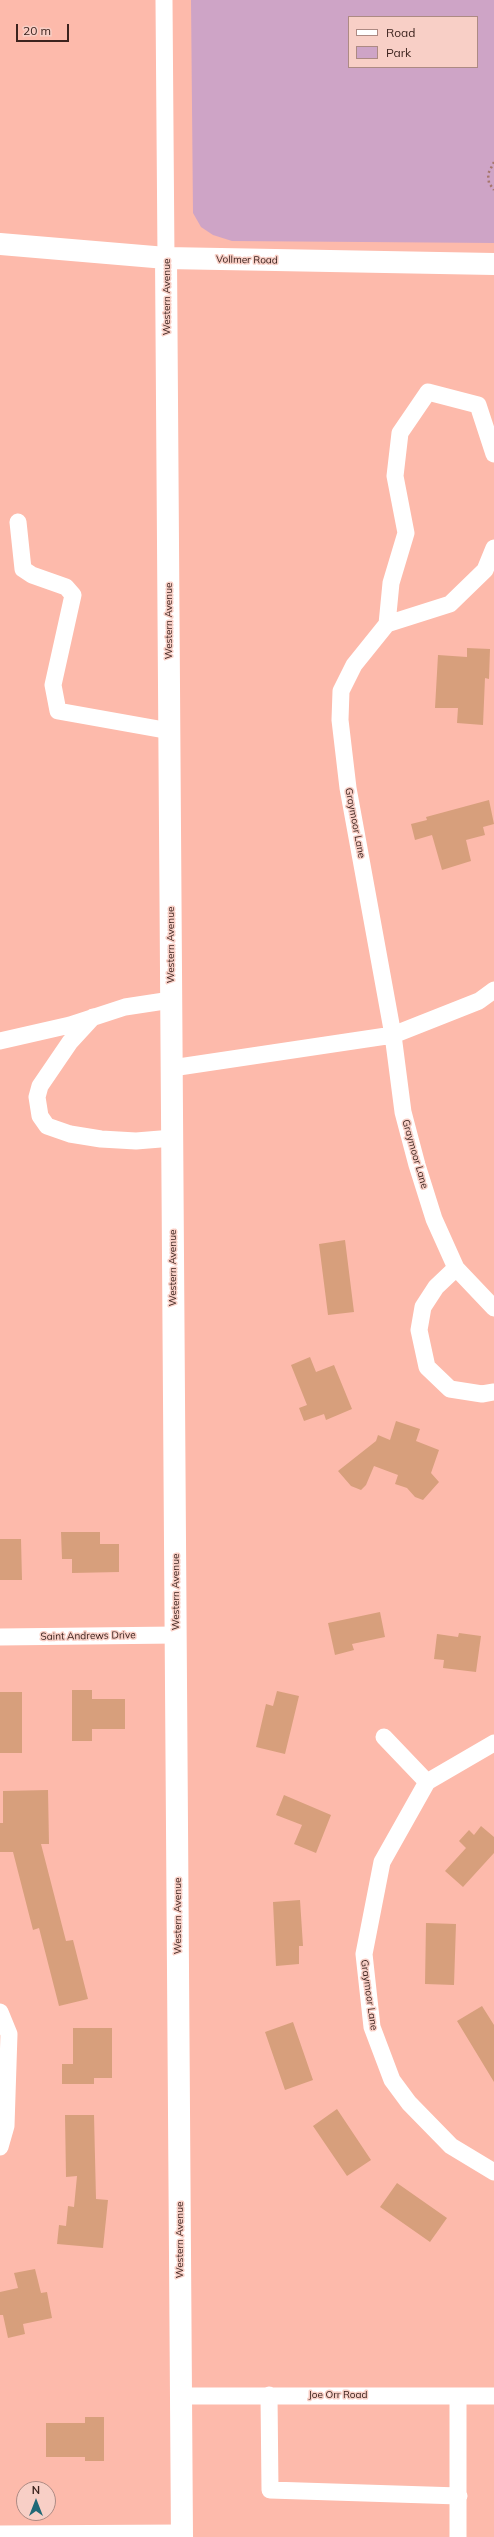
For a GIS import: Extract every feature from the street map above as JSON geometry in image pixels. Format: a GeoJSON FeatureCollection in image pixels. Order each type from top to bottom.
{"type":"FeatureCollection","features":[{"type":"Feature","properties":{"kind":"main road","name":"Vollmer Road"},"geometry":{"type":"LineString","coordinates":[[0,244],[166,258],[494,264]]}},
{"type":"Feature","properties":{"kind":"main road","name":"Western Avenue"},"geometry":{"type":"LineString","coordinates":[[166,258],[182,2535]]}},
{"type":"Feature","properties":{"kind":"street","name":"Western Avenue"},"geometry":{"type":"LineString","coordinates":[[164,0],[166,258]]}},
{"type":"Feature","properties":{"kind":"street"},"geometry":{"type":"LineString","coordinates":[[494,454],[478,405],[428,392],[400,433],[395,476],[406,533],[391,583],[387,624],[450,604],[485,570],[494,548]]}},
{"type":"Feature","properties":{"kind":"street"},"geometry":{"type":"LineString","coordinates":[[18,522],[23,569],[32,575],[66,587],[73,594],[53,685],[58,711],[170,731]]}},
{"type":"Feature","properties":{"kind":"street","name":"Graymoor Lane"},"geometry":{"type":"LineString","coordinates":[[387,624],[351,672],[341,691],[340,720],[348,788],[392,1035],[403,1112],[416,1164],[434,1219],[456,1268],[494,1308]]}},
{"type":"Feature","properties":{"kind":"street"},"geometry":{"type":"LineString","coordinates":[[172,1068],[392,1035],[479,1001],[494,990]]}},
{"type":"Feature","properties":{"kind":"street"},"geometry":{"type":"LineString","coordinates":[[0,1041],[20,1038],[125,1007],[172,1000]]}},
{"type":"Feature","properties":{"kind":"street"},"geometry":{"type":"LineString","coordinates":[[93,1017],[70,1042],[40,1086],[37,1097],[40,1116],[47,1126],[86,1137],[136,1141],[173,1138]]}},
{"type":"Feature","properties":{"kind":"street"},"geometry":{"type":"LineString","coordinates":[[456,1268],[436,1287],[423,1308],[419,1330],[427,1367],[450,1389],[482,1394],[494,1392]]}},
{"type":"Feature","properties":{"kind":"street","name":"Saint Andrews Drive"},"geometry":{"type":"LineString","coordinates":[[0,1637],[176,1635]]}},
{"type":"Feature","properties":{"kind":"street"},"geometry":{"type":"LineString","coordinates":[[384,1737],[427,1782],[494,1743]]}},
{"type":"Feature","properties":{"kind":"street","name":"Graymoor Lane"},"geometry":{"type":"LineString","coordinates":[[427,1782],[382,1862],[364,1954],[372,2028],[392,2080],[409,2103],[451,2146],[494,2172]]}},
{"type":"Feature","properties":{"kind":"street"},"geometry":{"type":"LineString","coordinates":[[0,2012],[9,2034],[6,2126],[0,2147]]}},
{"type":"Feature","properties":{"kind":"street"},"geometry":{"type":"LineString","coordinates":[[269,2395],[270,2490],[459,2496]]}},
{"type":"Feature","properties":{"kind":"street","name":"Joe Orr Road"},"geometry":{"type":"LineString","coordinates":[[181,2396],[494,2396]]}},
{"type":"Feature","properties":{"kind":"street"},"geometry":{"type":"LineString","coordinates":[[458,2396],[458,2537]]}},
{"type":"Feature","properties":{"kind":"street"},"geometry":{"type":"LineString","coordinates":[[0,2534],[182,2535]]}},
{"type":"Feature","properties":{"kind":"path"},"geometry":{"type":"LineString","coordinates":[[494,162],[488,174],[489,183],[494,190]]}},
{"type":"Feature","properties":{"kind":"green space"},"geometry":{"type":"Polygon","coordinates":[[[191,0],[494,0],[494,243],[232,241],[213,235],[201,227],[193,213],[191,0]]]}},
{"type":"Feature","properties":{"kind":"building"},"geometry":{"type":"Polygon","coordinates":[[[467,648],[490,649],[489,679],[485,678],[483,725],[457,723],[458,708],[435,708],[438,655],[467,657],[467,648]]]}},
{"type":"Feature","properties":{"kind":"building"},"geometry":{"type":"Polygon","coordinates":[[[489,800],[494,824],[483,827],[485,835],[466,840],[471,861],[442,870],[432,835],[415,840],[411,824],[427,820],[426,817],[489,800]]]}},
{"type":"Feature","properties":{"kind":"building"},"geometry":{"type":"Polygon","coordinates":[[[345,1240],[354,1312],[328,1315],[319,1244],[345,1240]]]}},
{"type":"Feature","properties":{"kind":"building"},"geometry":{"type":"Polygon","coordinates":[[[310,1357],[316,1372],[334,1365],[352,1409],[326,1420],[324,1414],[304,1421],[299,1408],[307,1405],[291,1365],[310,1357]]]}},
{"type":"Feature","properties":{"kind":"building"},"geometry":{"type":"Polygon","coordinates":[[[396,1421],[420,1429],[416,1441],[439,1450],[431,1473],[439,1482],[423,1500],[415,1497],[407,1488],[395,1484],[398,1475],[374,1466],[366,1485],[361,1490],[351,1486],[338,1471],[376,1441],[378,1435],[390,1440],[396,1421]]]}},
{"type":"Feature","properties":{"kind":"building"},"geometry":{"type":"Polygon","coordinates":[[[61,1532],[100,1532],[100,1544],[119,1544],[119,1572],[72,1573],[72,1559],[62,1559],[61,1532]]]}},
{"type":"Feature","properties":{"kind":"building"},"geometry":{"type":"Polygon","coordinates":[[[0,1539],[21,1539],[22,1580],[0,1580],[0,1539]]]}},
{"type":"Feature","properties":{"kind":"building"},"geometry":{"type":"Polygon","coordinates":[[[380,1612],[385,1637],[352,1644],[354,1650],[335,1655],[328,1623],[380,1612]]]}},
{"type":"Feature","properties":{"kind":"building"},"geometry":{"type":"Polygon","coordinates":[[[459,1633],[481,1636],[476,1672],[443,1668],[444,1660],[434,1659],[437,1634],[458,1637],[459,1633]]]}},
{"type":"Feature","properties":{"kind":"building"},"geometry":{"type":"Polygon","coordinates":[[[72,1690],[92,1690],[92,1699],[125,1699],[125,1729],[92,1729],[92,1741],[72,1741],[72,1690]]]}},
{"type":"Feature","properties":{"kind":"building"},"geometry":{"type":"Polygon","coordinates":[[[277,1691],[299,1696],[285,1754],[256,1747],[266,1704],[273,1706],[277,1691]]]}},
{"type":"Feature","properties":{"kind":"building"},"geometry":{"type":"Polygon","coordinates":[[[0,1692],[22,1692],[22,1753],[0,1753],[0,1692]]]}},
{"type":"Feature","properties":{"kind":"building"},"geometry":{"type":"Polygon","coordinates":[[[48,1790],[49,1844],[41,1844],[66,1941],[73,1940],[88,1999],[59,2006],[39,1928],[33,1930],[13,1852],[0,1852],[0,1823],[3,1823],[3,1791],[48,1790]]]}},
{"type":"Feature","properties":{"kind":"building"},"geometry":{"type":"Polygon","coordinates":[[[284,1795],[331,1815],[316,1853],[294,1844],[302,1825],[276,1815],[284,1795]]]}},
{"type":"Feature","properties":{"kind":"building"},"geometry":{"type":"Polygon","coordinates":[[[481,1826],[494,1837],[494,1853],[463,1887],[445,1871],[466,1848],[459,1841],[469,1830],[474,1835],[481,1826]]]}},
{"type":"Feature","properties":{"kind":"building"},"geometry":{"type":"Polygon","coordinates":[[[300,1900],[303,1946],[299,1946],[299,1964],[276,1966],[273,1902],[300,1900]]]}},
{"type":"Feature","properties":{"kind":"building"},"geometry":{"type":"Polygon","coordinates":[[[426,1923],[456,1924],[454,1985],[425,1984],[426,1923]]]}},
{"type":"Feature","properties":{"kind":"building"},"geometry":{"type":"Polygon","coordinates":[[[482,2006],[494,2025],[494,2082],[457,2021],[482,2006]]]}},
{"type":"Feature","properties":{"kind":"building"},"geometry":{"type":"Polygon","coordinates":[[[293,2022],[313,2080],[285,2090],[265,2032],[293,2022]]]}},
{"type":"Feature","properties":{"kind":"building"},"geometry":{"type":"Polygon","coordinates":[[[73,2028],[112,2028],[112,2078],[94,2078],[94,2084],[62,2084],[62,2064],[73,2064],[73,2028]]]}},
{"type":"Feature","properties":{"kind":"building"},"geometry":{"type":"Polygon","coordinates":[[[337,2109],[371,2160],[347,2176],[313,2126],[337,2109]]]}},
{"type":"Feature","properties":{"kind":"building"},"geometry":{"type":"Polygon","coordinates":[[[65,2115],[94,2115],[96,2199],[108,2200],[103,2248],[57,2244],[59,2225],[66,2226],[68,2206],[74,2207],[77,2176],[66,2177],[65,2115]]]}},
{"type":"Feature","properties":{"kind":"building"},"geometry":{"type":"Polygon","coordinates":[[[397,2183],[447,2218],[430,2242],[380,2207],[397,2183]]]}},
{"type":"Feature","properties":{"kind":"building"},"geometry":{"type":"Polygon","coordinates":[[[35,2269],[41,2293],[47,2292],[52,2318],[23,2324],[25,2334],[8,2338],[3,2315],[0,2315],[0,2292],[18,2288],[14,2273],[35,2269]]]}},
{"type":"Feature","properties":{"kind":"building"},"geometry":{"type":"Polygon","coordinates":[[[85,2417],[104,2417],[104,2461],[85,2461],[85,2457],[46,2457],[46,2423],[85,2423],[85,2417]]]}}]}
